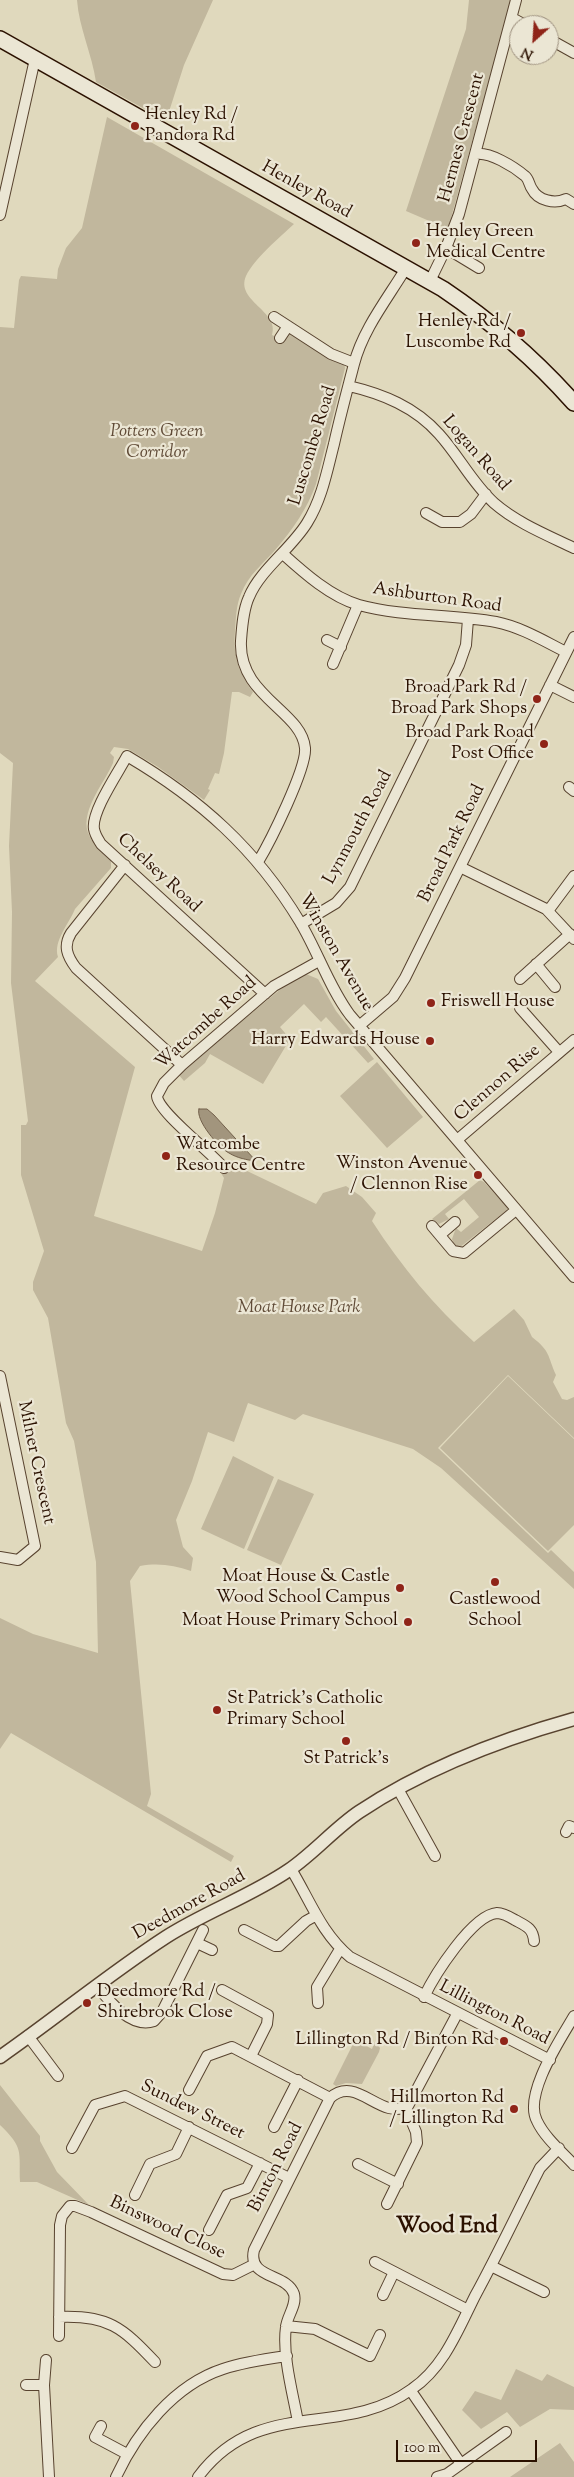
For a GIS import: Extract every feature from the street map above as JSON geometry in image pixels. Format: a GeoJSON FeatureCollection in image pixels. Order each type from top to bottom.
{"type":"FeatureCollection","features":[{"type":"Feature","properties":{"kind":"main road","name":"Henley Road"},"geometry":{"type":"LineString","coordinates":[[0,39],[461,300],[509,337],[574,404]]}},
{"type":"Feature","properties":{"kind":"street","name":"Hermes Crescent"},"geometry":{"type":"LineString","coordinates":[[513,15],[516,0]]}},
{"type":"Feature","properties":{"kind":"street","name":"Hermes Crescent"},"geometry":{"type":"LineString","coordinates":[[430,281],[446,248],[459,214],[509,29]]}},
{"type":"Feature","properties":{"kind":"street"},"geometry":{"type":"LineString","coordinates":[[559,44],[574,53]]}},
{"type":"Feature","properties":{"kind":"street"},"geometry":{"type":"LineString","coordinates":[[0,215],[35,59]]}},
{"type":"Feature","properties":{"kind":"street"},"geometry":{"type":"LineString","coordinates":[[476,154],[485,153],[527,177],[533,192],[550,202],[557,203],[566,199],[574,204]]}},
{"type":"Feature","properties":{"kind":"street"},"geometry":{"type":"LineString","coordinates":[[446,248],[479,268]]}},
{"type":"Feature","properties":{"kind":"street","name":"Luscombe Road"},"geometry":{"type":"LineString","coordinates":[[258,862],[275,833],[305,754],[306,746],[297,730],[250,678],[241,652],[244,615],[249,596],[258,580],[284,554],[308,522],[319,498],[354,364],[367,330],[406,268]]}},
{"type":"Feature","properties":{"kind":"street"},"geometry":{"type":"LineString","coordinates":[[274,317],[330,354],[354,364]]}},
{"type":"Feature","properties":{"kind":"street"},"geometry":{"type":"LineString","coordinates":[[280,338],[288,326]]}},
{"type":"Feature","properties":{"kind":"street","name":"Logan Road"},"geometry":{"type":"LineString","coordinates":[[349,386],[396,402],[426,422],[439,434],[486,494],[516,518],[574,548]]}},
{"type":"Feature","properties":{"kind":"street"},"geometry":{"type":"LineString","coordinates":[[426,513],[442,522],[460,522],[471,514],[486,494]]}},
{"type":"Feature","properties":{"kind":"street","name":"Ashburton Road"},"geometry":{"type":"LineString","coordinates":[[284,554],[316,582],[358,605],[505,624],[566,652]]}},
{"type":"Feature","properties":{"kind":"street","name":"Ashburton Road"},"geometry":{"type":"LineString","coordinates":[[333,664],[358,605]]}},
{"type":"Feature","properties":{"kind":"street","name":"Lynmouth Road"},"geometry":{"type":"LineString","coordinates":[[301,924],[336,903],[350,887],[459,665],[466,645],[468,619]]}},
{"type":"Feature","properties":{"kind":"street","name":"Broad Park Road"},"geometry":{"type":"LineString","coordinates":[[359,1026],[399,990],[574,637]]}},
{"type":"Feature","properties":{"kind":"street"},"geometry":{"type":"LineString","coordinates":[[327,640],[341,647]]}},
{"type":"Feature","properties":{"kind":"street"},"geometry":{"type":"LineString","coordinates":[[550,685],[574,697]]}},
{"type":"Feature","properties":{"kind":"street","name":"Winston Avenue"},"geometry":{"type":"LineString","coordinates":[[127,756],[204,808],[258,862],[301,924],[340,1000],[359,1026],[574,1277]]}},
{"type":"Feature","properties":{"kind":"street","name":"Chelsey Road"},"geometry":{"type":"LineString","coordinates":[[127,756],[94,822],[94,830],[102,844],[264,994]]}},
{"type":"Feature","properties":{"kind":"street"},"geometry":{"type":"LineString","coordinates":[[125,865],[71,933],[66,945],[67,952],[76,968],[182,1065]]}},
{"type":"Feature","properties":{"kind":"street"},"geometry":{"type":"LineString","coordinates":[[460,867],[548,910],[572,937],[536,964],[520,979]]}},
{"type":"Feature","properties":{"kind":"street"},"geometry":{"type":"LineString","coordinates":[[548,910],[574,876]]}},
{"type":"Feature","properties":{"kind":"street","name":"Watcombe Road"},"geometry":{"type":"LineString","coordinates":[[224,1168],[206,1148],[161,1108],[157,1102],[160,1089],[182,1065],[264,994],[284,979],[319,961]]}},
{"type":"Feature","properties":{"kind":"street"},"geometry":{"type":"LineString","coordinates":[[536,964],[556,987]]}},
{"type":"Feature","properties":{"kind":"street","name":"Clennon Rise"},"geometry":{"type":"LineString","coordinates":[[520,1008],[559,1052]]}},
{"type":"Feature","properties":{"kind":"street","name":"Clennon Rise"},"geometry":{"type":"LineString","coordinates":[[457,1140],[574,1040]]}},
{"type":"Feature","properties":{"kind":"street"},"geometry":{"type":"LineString","coordinates":[[432,1226],[453,1251],[464,1253],[516,1210]]}},
{"type":"Feature","properties":{"kind":"street"},"geometry":{"type":"LineString","coordinates":[[440,1235],[455,1222]]}},
{"type":"Feature","properties":{"kind":"street","name":"Milner Crescent"},"geometry":{"type":"LineString","coordinates":[[0,1376],[35,1546],[18,1560],[0,1557]]}},
{"type":"Feature","properties":{"kind":"street","name":"Deedmore Road"},"geometry":{"type":"LineString","coordinates":[[0,2056],[168,1936],[291,1869],[359,1813],[398,1789],[424,1774],[500,1742],[574,1718]]}},
{"type":"Feature","properties":{"kind":"street"},"geometry":{"type":"LineString","coordinates":[[398,1789],[436,1856]]}},
{"type":"Feature","properties":{"kind":"street","name":"Lillington Road"},"geometry":{"type":"LineString","coordinates":[[291,1869],[315,1916],[340,1949],[362,1964],[424,1997],[550,2060]]}},
{"type":"Feature","properties":{"kind":"street","name":"Lillington Road"},"geometry":{"type":"LineString","coordinates":[[424,1997],[439,1970],[458,1944],[491,1915],[502,1914],[528,1927],[534,1934],[534,1941]]}},
{"type":"Feature","properties":{"kind":"street"},"geometry":{"type":"LineString","coordinates":[[244,1930],[275,1946],[279,1946],[306,1921],[315,1916]]}},
{"type":"Feature","properties":{"kind":"street"},"geometry":{"type":"LineString","coordinates":[[97,1986],[119,2011],[141,2022],[154,2021],[162,2012],[203,1930]]}},
{"type":"Feature","properties":{"kind":"street"},"geometry":{"type":"LineString","coordinates":[[197,1943],[212,1950]]}},
{"type":"Feature","properties":{"kind":"street"},"geometry":{"type":"LineString","coordinates":[[318,2003],[317,1987],[340,1949]]}},
{"type":"Feature","properties":{"kind":"street"},"geometry":{"type":"LineString","coordinates":[[222,1990],[268,2015],[267,2024],[251,2056]]}},
{"type":"Feature","properties":{"kind":"street"},"geometry":{"type":"LineString","coordinates":[[189,2090],[207,2056],[232,2047],[330,2098],[337,2092],[353,2090],[389,2109],[406,2108],[412,2103],[457,2014]]}},
{"type":"Feature","properties":{"kind":"street"},"geometry":{"type":"LineString","coordinates":[[574,2016],[537,2087],[533,2107],[541,2128],[574,2165]]}},
{"type":"Feature","properties":{"kind":"street"},"geometry":{"type":"LineString","coordinates":[[28,2036],[58,2076]]}},
{"type":"Feature","properties":{"kind":"street"},"geometry":{"type":"LineString","coordinates":[[274,2128],[298,2080]]}},
{"type":"Feature","properties":{"kind":"street","name":"Sundew Street"},"geometry":{"type":"LineString","coordinates":[[72,2148],[95,2105],[122,2096],[130,2098],[289,2178]]}},
{"type":"Feature","properties":{"kind":"street","name":"Binton Road"},"geometry":{"type":"LineString","coordinates":[[255,2264],[254,2250],[330,2098]]}},
{"type":"Feature","properties":{"kind":"street"},"geometry":{"type":"LineString","coordinates":[[387,2204],[417,2144],[416,2132],[406,2108]]}},
{"type":"Feature","properties":{"kind":"street"},"geometry":{"type":"LineString","coordinates":[[135,2195],[150,2164],[176,2154],[189,2127]]}},
{"type":"Feature","properties":{"kind":"street"},"geometry":{"type":"LineString","coordinates":[[198,2477],[209,2463],[232,2443],[269,2427],[381,2407],[411,2390],[440,2362],[540,2168],[559,2148]]}},
{"type":"Feature","properties":{"kind":"street"},"geometry":{"type":"LineString","coordinates":[[209,2230],[228,2195],[247,2188],[260,2163]]}},
{"type":"Feature","properties":{"kind":"street"},"geometry":{"type":"LineString","coordinates":[[358,2164],[398,2184]]}},
{"type":"Feature","properties":{"kind":"street","name":"Binswood Close"},"geometry":{"type":"LineString","coordinates":[[59,2317],[60,2225],[66,2211],[75,2206],[223,2274],[233,2275],[255,2264]]}},
{"type":"Feature","properties":{"kind":"street"},"geometry":{"type":"LineString","coordinates":[[375,2262],[468,2310]]}},
{"type":"Feature","properties":{"kind":"street"},"geometry":{"type":"LineString","coordinates":[[255,2264],[261,2271],[288,2286],[294,2294],[294,2303],[286,2326],[287,2356],[298,2422]]}},
{"type":"Feature","properties":{"kind":"street"},"geometry":{"type":"LineString","coordinates":[[491,2266],[544,2292]]}},
{"type":"Feature","properties":{"kind":"street"},"geometry":{"type":"LineString","coordinates":[[383,2295],[394,2272]]}},
{"type":"Feature","properties":{"kind":"street"},"geometry":{"type":"LineString","coordinates":[[59,2336],[59,2317],[91,2316],[106,2321],[135,2341],[155,2362]]}},
{"type":"Feature","properties":{"kind":"street"},"geometry":{"type":"LineString","coordinates":[[286,2326],[314,2329],[370,2356],[380,2336]]}},
{"type":"Feature","properties":{"kind":"street"},"geometry":{"type":"LineString","coordinates":[[116,2477],[126,2454],[153,2418],[176,2397],[199,2381],[222,2369],[287,2356]]}},
{"type":"Feature","properties":{"kind":"street"},"geometry":{"type":"LineString","coordinates":[[46,2360],[44,2385],[49,2477]]}},
{"type":"Feature","properties":{"kind":"street"},"geometry":{"type":"LineString","coordinates":[[26,2385],[44,2385]]}},
{"type":"Feature","properties":{"kind":"street"},"geometry":{"type":"LineString","coordinates":[[411,2390],[461,2464]]}},
{"type":"Feature","properties":{"kind":"street"},"geometry":{"type":"LineString","coordinates":[[101,2426],[95,2437],[126,2454]]}},
{"type":"Feature","properties":{"kind":"street"},"geometry":{"type":"LineString","coordinates":[[437,2477],[447,2474],[506,2432]]}},
{"type":"Feature","properties":{"kind":"green space"},"geometry":{"type":"Polygon","coordinates":[[[77,0],[213,0],[184,65],[166,121],[96,82],[80,21],[77,0]]]}},
{"type":"Feature","properties":{"kind":"green space"},"geometry":{"type":"Polygon","coordinates":[[[469,0],[511,0],[448,229],[406,211],[466,29],[469,0]]]}},
{"type":"Feature","properties":{"kind":"green space"},"geometry":{"type":"Polygon","coordinates":[[[107,117],[294,224],[268,248],[250,269],[244,285],[252,299],[270,319],[273,327],[272,335],[280,339],[287,334],[293,333],[344,364],[345,368],[316,484],[312,493],[294,526],[252,575],[239,598],[235,631],[236,656],[240,671],[253,692],[250,697],[239,692],[232,692],[224,753],[219,774],[215,773],[208,789],[210,790],[204,800],[158,767],[128,749],[114,747],[110,753],[114,757],[113,763],[93,799],[87,819],[90,837],[111,860],[111,868],[75,909],[60,939],[57,951],[58,957],[35,981],[135,1067],[94,1216],[202,1251],[224,1178],[221,1173],[230,1167],[245,1170],[316,1204],[323,1193],[346,1186],[362,1197],[376,1213],[372,1221],[419,1285],[474,1342],[514,1309],[524,1320],[532,1337],[543,1346],[548,1354],[556,1375],[553,1382],[562,1399],[567,1400],[574,1397],[574,1438],[508,1375],[438,1448],[548,1553],[551,1550],[574,1572],[574,1589],[441,1468],[413,1449],[303,1414],[295,1420],[248,1403],[234,1442],[208,1432],[192,1481],[176,1520],[183,1547],[193,1558],[191,1571],[166,1565],[140,1566],[130,1581],[151,1794],[147,1806],[234,1856],[231,1862],[11,1733],[0,1749],[0,1618],[33,1634],[98,1653],[96,1562],[74,1441],[66,1423],[48,1318],[33,1290],[33,1282],[44,1251],[21,1175],[21,1125],[26,1125],[28,1121],[11,983],[12,912],[9,846],[13,763],[0,753],[0,327],[14,328],[21,276],[57,279],[58,269],[66,248],[82,228],[107,117]]]}},
{"type":"Feature","properties":{"kind":"green space"},"geometry":{"type":"Polygon","coordinates":[[[306,974],[318,979],[336,1011],[374,1059],[368,1063],[326,1017],[321,1022],[304,1004],[280,1027],[290,1039],[263,1084],[210,1054],[205,1063],[184,1081],[178,1074],[288,983],[306,974]]]}},
{"type":"Feature","properties":{"kind":"green space"},"geometry":{"type":"Polygon","coordinates":[[[377,1062],[423,1117],[387,1148],[340,1096],[377,1062]]]}},
{"type":"Feature","properties":{"kind":"green space"},"geometry":{"type":"Polygon","coordinates":[[[480,1180],[507,1207],[507,1210],[459,1248],[454,1245],[452,1239],[456,1228],[461,1232],[479,1217],[464,1199],[445,1214],[449,1219],[439,1224],[432,1219],[480,1180]]]}},
{"type":"Feature","properties":{"kind":"green space"},"geometry":{"type":"Polygon","coordinates":[[[508,1376],[574,1439],[574,1525],[548,1551],[440,1448],[508,1376]]]}},
{"type":"Feature","properties":{"kind":"green space"},"geometry":{"type":"Polygon","coordinates":[[[233,1456],[274,1477],[244,1549],[201,1529],[233,1456]]]}},
{"type":"Feature","properties":{"kind":"green space"},"geometry":{"type":"Polygon","coordinates":[[[278,1479],[314,1494],[281,1565],[247,1550],[278,1479]]]}},
{"type":"Feature","properties":{"kind":"green space"},"geometry":{"type":"Polygon","coordinates":[[[355,2040],[372,2049],[375,2042],[380,2048],[379,2052],[362,2084],[346,2083],[336,2086],[333,2084],[355,2040]]]}},
{"type":"Feature","properties":{"kind":"green space"},"geometry":{"type":"Polygon","coordinates":[[[0,2085],[40,2136],[40,2141],[57,2172],[89,2205],[37,2182],[20,2182],[19,2150],[13,2139],[0,2125],[0,2085]]]}},
{"type":"Feature","properties":{"kind":"green space"},"geometry":{"type":"Polygon","coordinates":[[[516,2369],[542,2381],[547,2374],[574,2387],[574,2410],[550,2409],[520,2427],[507,2412],[481,2429],[462,2410],[475,2391],[501,2400],[516,2369]]]}},
{"type":"Feature","properties":{"kind":"green space"},"geometry":{"type":"Polygon","coordinates":[[[560,2443],[574,2462],[574,2477],[510,2477],[560,2443]]]}},
{"type":"Feature","properties":{"kind":"shaded area"},"geometry":{"type":"Polygon","coordinates":[[[199,1109],[207,1109],[214,1115],[256,1161],[235,1156],[220,1146],[204,1126],[199,1109]]]}},
{"type":"Feature","properties":{"kind":"place","name":"Henley Rd / Pandora Rd"},"geometry":{"type":"Point","coordinates":[135,126]}},
{"type":"Feature","properties":{"kind":"place","name":"Henley Green Medical Centre"},"geometry":{"type":"Point","coordinates":[416,243]}},
{"type":"Feature","properties":{"kind":"place","name":"Henley Rd / Luscombe Rd"},"geometry":{"type":"Point","coordinates":[521,333]}},
{"type":"Feature","properties":{"kind":"place","name":"Broad Park Rd / Broad Park Shops"},"geometry":{"type":"Point","coordinates":[537,699]}},
{"type":"Feature","properties":{"kind":"place","name":"Broad Park Road Post Office"},"geometry":{"type":"Point","coordinates":[544,744]}},
{"type":"Feature","properties":{"kind":"place","name":"Friswell House"},"geometry":{"type":"Point","coordinates":[431,1003]}},
{"type":"Feature","properties":{"kind":"place","name":"Harry Edwards House"},"geometry":{"type":"Point","coordinates":[430,1041]}},
{"type":"Feature","properties":{"kind":"place","name":"Watcombe Resource Centre"},"geometry":{"type":"Point","coordinates":[166,1156]}},
{"type":"Feature","properties":{"kind":"place","name":"Winston Avenue / Clennon Rise"},"geometry":{"type":"Point","coordinates":[478,1175]}},
{"type":"Feature","properties":{"kind":"place","name":"Castlewood School"},"geometry":{"type":"Point","coordinates":[495,1582]}},
{"type":"Feature","properties":{"kind":"place","name":"Moat House & Castle Wood School Campus"},"geometry":{"type":"Point","coordinates":[400,1588]}},
{"type":"Feature","properties":{"kind":"place","name":"Moat House Primary School"},"geometry":{"type":"Point","coordinates":[408,1622]}},
{"type":"Feature","properties":{"kind":"place","name":"St Patrick's Catholic Primary School"},"geometry":{"type":"Point","coordinates":[217,1710]}},
{"type":"Feature","properties":{"kind":"place","name":"St Patrick's"},"geometry":{"type":"Point","coordinates":[346,1741]}},
{"type":"Feature","properties":{"kind":"place","name":"Deedmore Rd / Shirebrook Close"},"geometry":{"type":"Point","coordinates":[87,2003]}},
{"type":"Feature","properties":{"kind":"place","name":"Lillington Rd / Binton Rd"},"geometry":{"type":"Point","coordinates":[504,2041]}},
{"type":"Feature","properties":{"kind":"place","name":"Hillmorton Rd / Lillington Rd"},"geometry":{"type":"Point","coordinates":[514,2109]}},
{"type":"Feature","properties":{"kind":"district","name":"Wood End"},"geometry":{"type":"Point","coordinates":[447,2228]}},
{"type":"Feature","properties":{"kind":"park label","name":"Potters Green Corridor"},"geometry":{"type":"Point","coordinates":[157,443]}},
{"type":"Feature","properties":{"kind":"park label","name":"Moat House Park"},"geometry":{"type":"Point","coordinates":[299,1309]}}]}
